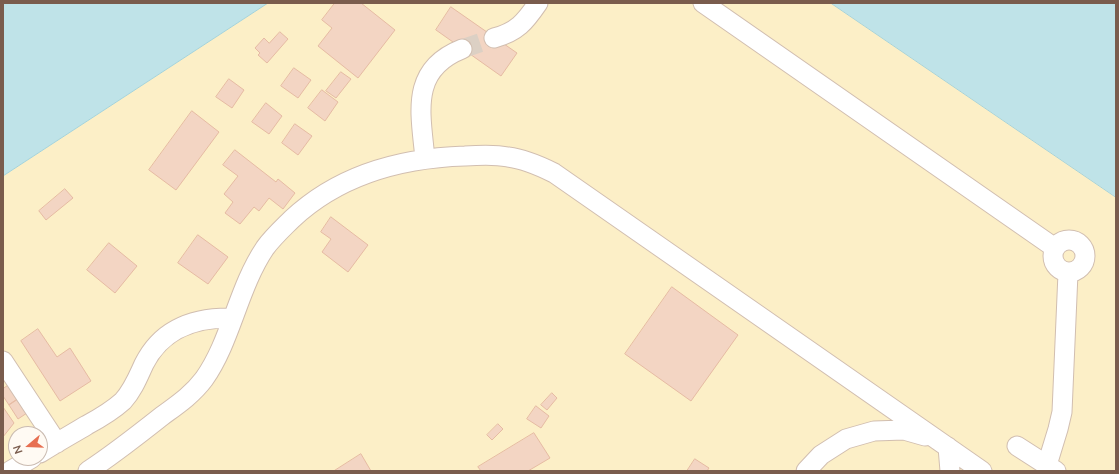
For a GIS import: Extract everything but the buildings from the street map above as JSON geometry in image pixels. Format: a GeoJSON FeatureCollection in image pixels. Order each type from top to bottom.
{"type":"FeatureCollection","features":[{"type":"Feature","properties":{"kind":"lane"},"geometry":{"type":"LineString","coordinates":[[494,38],[504,35],[521,25],[528,18],[538,3]]}},
{"type":"Feature","properties":{"kind":"lane"},"geometry":{"type":"LineString","coordinates":[[703,3],[1055,248]]}},
{"type":"Feature","properties":{"kind":"lane"},"geometry":{"type":"LineString","coordinates":[[425,159],[420,103],[424,84],[429,75],[443,59],[462,49]]}},
{"type":"Feature","properties":{"kind":"lane"},"geometry":{"type":"LineString","coordinates":[[88,471],[116,453],[193,392],[212,367],[254,265],[266,247],[281,229],[298,213],[325,193],[348,180],[394,164],[445,156],[490,155],[526,161],[554,173],[982,471]]}},
{"type":"Feature","properties":{"kind":"lane"},"geometry":{"type":"LineString","coordinates":[[1064,240],[1076,241],[1081,244],[1086,255],[1083,266],[1079,270],[1068,273],[1058,268],[1055,264],[1053,253],[1055,248],[1064,240]]}},
{"type":"Feature","properties":{"kind":"lane"},"geometry":{"type":"LineString","coordinates":[[1017,446],[1051,469],[1062,412],[1068,273]]}},
{"type":"Feature","properties":{"kind":"lane"},"geometry":{"type":"LineString","coordinates":[[48,448],[111,411],[123,400],[131,391],[144,364],[157,344],[170,333],[184,325],[200,320],[216,317],[233,318]]}},
{"type":"Feature","properties":{"kind":"lane"},"geometry":{"type":"LineString","coordinates":[[3,361],[57,443]]}},
{"type":"Feature","properties":{"kind":"lane"},"geometry":{"type":"LineString","coordinates":[[806,471],[821,455],[846,439],[874,431],[904,430],[940,442]]}},
{"type":"Feature","properties":{"kind":"lane"},"geometry":{"type":"LineString","coordinates":[[940,442],[950,471]]}},
{"type":"Feature","properties":{"kind":"sand"},"geometry":{"type":"Polygon","coordinates":[[[268,3],[831,3],[1116,197],[1116,471],[3,471],[3,176],[268,3]]]}},
{"type":"Feature","properties":{"kind":"water"},"geometry":{"type":"Polygon","coordinates":[[[3,3],[268,3],[3,176],[3,3]]]}},
{"type":"Feature","properties":{"kind":"water"},"geometry":{"type":"Polygon","coordinates":[[[831,3],[1116,3],[1116,197],[831,3]]]}},
{"type":"Feature","properties":{"kind":"tunnel"},"geometry":{"type":"LineString","coordinates":[[462,49],[494,38]]}}]}
